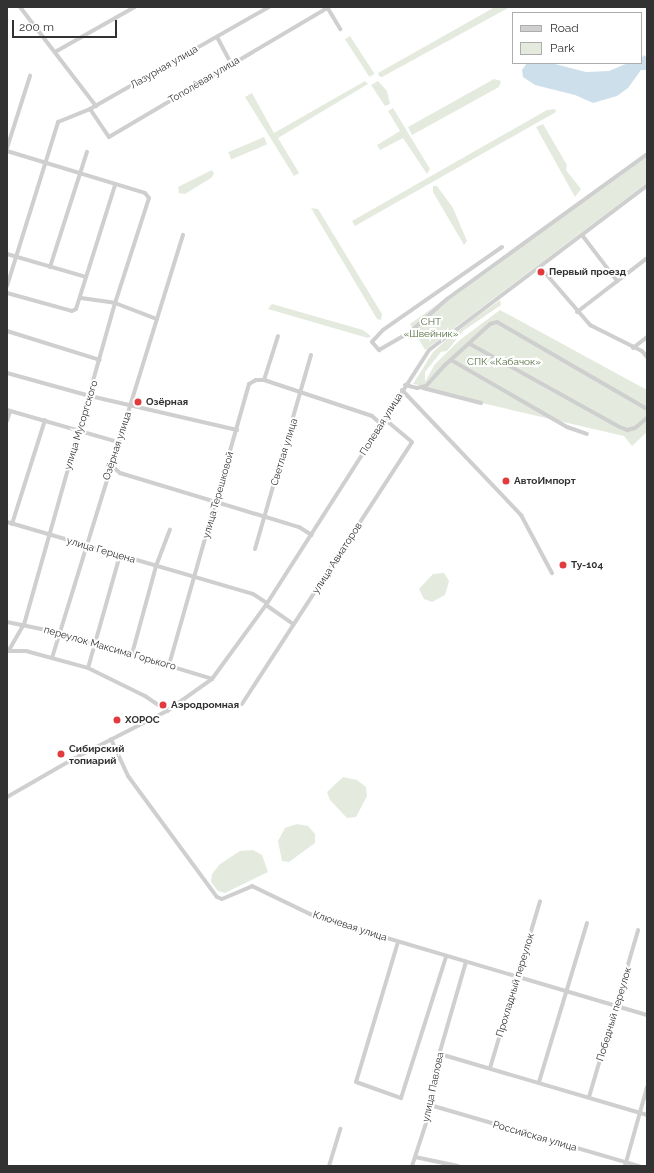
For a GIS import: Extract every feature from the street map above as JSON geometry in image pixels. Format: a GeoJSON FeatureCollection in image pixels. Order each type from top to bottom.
{"type":"FeatureCollection","features":[{"type":"Feature","properties":{"kind":"street"},"geometry":{"type":"LineString","coordinates":[[20,7],[96,106]]}},
{"type":"Feature","properties":{"kind":"street"},"geometry":{"type":"LineString","coordinates":[[55,52],[135,7]]}},
{"type":"Feature","properties":{"kind":"street","name":"Лазурная улица"},"geometry":{"type":"LineString","coordinates":[[43,163],[58,122],[96,106],[269,7]]}},
{"type":"Feature","properties":{"kind":"street"},"geometry":{"type":"LineString","coordinates":[[328,7],[340,29]]}},
{"type":"Feature","properties":{"kind":"street","name":"Тополёвая улица"},"geometry":{"type":"LineString","coordinates":[[90,109],[109,137],[231,63],[328,7]]}},
{"type":"Feature","properties":{"kind":"street"},"geometry":{"type":"LineString","coordinates":[[217,37],[231,63]]}},
{"type":"Feature","properties":{"kind":"street"},"geometry":{"type":"LineString","coordinates":[[7,148],[30,76]]}},
{"type":"Feature","properties":{"kind":"street"},"geometry":{"type":"LineString","coordinates":[[7,151],[115,185],[86,277],[81,298],[76,309],[72,311],[7,293]]}},
{"type":"Feature","properties":{"kind":"street"},"geometry":{"type":"LineString","coordinates":[[50,267],[87,152]]}},
{"type":"Feature","properties":{"kind":"street"},"geometry":{"type":"LineString","coordinates":[[502,247],[383,330],[372,342],[379,350],[409,333],[446,299],[647,154]]}},
{"type":"Feature","properties":{"kind":"street"},"geometry":{"type":"LineString","coordinates":[[7,286],[43,163]]}},
{"type":"Feature","properties":{"kind":"street","name":"улица Мусоргского"},"geometry":{"type":"LineString","coordinates":[[8,651],[24,624],[48,535],[90,396],[115,303],[149,198],[145,193],[115,185]]}},
{"type":"Feature","properties":{"kind":"street","name":"Полевая улица"},"geometry":{"type":"LineString","coordinates":[[7,797],[111,739],[167,711],[212,679],[267,604],[312,536],[405,385],[429,350],[647,186]]}},
{"type":"Feature","properties":{"kind":"street","name":"Озёрная улица"},"geometry":{"type":"LineString","coordinates":[[52,658],[183,235]]}},
{"type":"Feature","properties":{"kind":"street"},"geometry":{"type":"LineString","coordinates":[[582,235],[617,281]]}},
{"type":"Feature","properties":{"kind":"street"},"geometry":{"type":"LineString","coordinates":[[7,254],[86,277]]}},
{"type":"Feature","properties":{"kind":"street"},"geometry":{"type":"LineString","coordinates":[[577,312],[647,258]]}},
{"type":"Feature","properties":{"kind":"street"},"geometry":{"type":"LineString","coordinates":[[540,266],[577,312],[590,325],[633,348],[642,351],[647,357]]}},
{"type":"Feature","properties":{"kind":"street"},"geometry":{"type":"LineString","coordinates":[[81,298],[115,303],[157,319]]}},
{"type":"Feature","properties":{"kind":"street"},"geometry":{"type":"LineString","coordinates":[[423,388],[490,324],[497,322],[647,409]]}},
{"type":"Feature","properties":{"kind":"street"},"geometry":{"type":"LineString","coordinates":[[7,331],[100,360]]}},
{"type":"Feature","properties":{"kind":"street"},"geometry":{"type":"LineString","coordinates":[[278,336],[264,380],[372,416],[381,424]]}},
{"type":"Feature","properties":{"kind":"street"},"geometry":{"type":"LineString","coordinates":[[633,348],[647,337]]}},
{"type":"Feature","properties":{"kind":"street"},"geometry":{"type":"LineString","coordinates":[[470,344],[627,430],[635,428],[647,418]]}},
{"type":"Feature","properties":{"kind":"street","name":"Светлая улица"},"geometry":{"type":"LineString","coordinates":[[255,549],[302,392],[311,355]]}},
{"type":"Feature","properties":{"kind":"street"},"geometry":{"type":"LineString","coordinates":[[451,360],[567,427],[587,434]]}},
{"type":"Feature","properties":{"kind":"street"},"geometry":{"type":"LineString","coordinates":[[7,373],[130,406],[237,430]]}},
{"type":"Feature","properties":{"kind":"street","name":"улица Терешковой"},"geometry":{"type":"LineString","coordinates":[[169,665],[249,384],[256,380],[264,380]]}},
{"type":"Feature","properties":{"kind":"street"},"geometry":{"type":"LineString","coordinates":[[405,385],[423,388],[481,403]]}},
{"type":"Feature","properties":{"kind":"street"},"geometry":{"type":"LineString","coordinates":[[402,390],[521,515],[552,573]]}},
{"type":"Feature","properties":{"kind":"street"},"geometry":{"type":"LineString","coordinates":[[7,421],[9,410],[118,442]]}},
{"type":"Feature","properties":{"kind":"street","name":"улица Авиаторов"},"geometry":{"type":"LineString","coordinates":[[242,704],[292,623],[412,442],[385,419]]}},
{"type":"Feature","properties":{"kind":"street"},"geometry":{"type":"LineString","coordinates":[[12,524],[45,420]]}},
{"type":"Feature","properties":{"kind":"street"},"geometry":{"type":"LineString","coordinates":[[111,465],[120,473],[216,500],[264,517],[299,526],[312,536]]}},
{"type":"Feature","properties":{"kind":"street","name":"улица Герцена"},"geometry":{"type":"LineString","coordinates":[[7,522],[253,594],[292,623]]}},
{"type":"Feature","properties":{"kind":"street"},"geometry":{"type":"LineString","coordinates":[[132,654],[156,566],[170,530]]}},
{"type":"Feature","properties":{"kind":"street"},"geometry":{"type":"LineString","coordinates":[[88,668],[120,555]]}},
{"type":"Feature","properties":{"kind":"street","name":"переулок Максима Горького"},"geometry":{"type":"LineString","coordinates":[[7,622],[18,626],[24,624],[60,633],[212,679]]}},
{"type":"Feature","properties":{"kind":"street"},"geometry":{"type":"LineString","coordinates":[[8,651],[26,651],[88,668],[145,696],[167,711]]}},
{"type":"Feature","properties":{"kind":"street","name":"Ключевая улица"},"geometry":{"type":"LineString","coordinates":[[111,739],[128,776],[217,897],[222,899],[252,886],[316,917],[446,957],[647,1015]]}},
{"type":"Feature","properties":{"kind":"street","name":"Прохладный переулок"},"geometry":{"type":"LineString","coordinates":[[490,1068],[540,901]]}},
{"type":"Feature","properties":{"kind":"street"},"geometry":{"type":"LineString","coordinates":[[539,1082],[568,992],[587,923]]}},
{"type":"Feature","properties":{"kind":"street","name":"Победный переулок"},"geometry":{"type":"LineString","coordinates":[[589,1097],[638,930]]}},
{"type":"Feature","properties":{"kind":"street"},"geometry":{"type":"LineString","coordinates":[[398,942],[369,1033],[356,1082],[401,1098],[446,957]]}},
{"type":"Feature","properties":{"kind":"street","name":"улица Павлова"},"geometry":{"type":"LineString","coordinates":[[412,1166],[430,1105],[440,1054],[466,962]]}},
{"type":"Feature","properties":{"kind":"street"},"geometry":{"type":"LineString","coordinates":[[440,1054],[647,1114]]}},
{"type":"Feature","properties":{"kind":"street"},"geometry":{"type":"LineString","coordinates":[[625,1164],[647,1087]]}},
{"type":"Feature","properties":{"kind":"street","name":"Российская улица"},"geometry":{"type":"LineString","coordinates":[[430,1105],[625,1164],[639,1166]]}},
{"type":"Feature","properties":{"kind":"street"},"geometry":{"type":"LineString","coordinates":[[329,1166],[340,1129]]}},
{"type":"Feature","properties":{"kind":"street"},"geometry":{"type":"LineString","coordinates":[[415,1157],[458,1166]]}},
{"type":"Feature","properties":{"kind":"green space"},"geometry":{"type":"Polygon","coordinates":[[[495,7],[510,7],[382,77],[379,76],[378,73],[495,7]]]}},
{"type":"Feature","properties":{"kind":"green space"},"geometry":{"type":"Polygon","coordinates":[[[350,36],[375,74],[369,77],[345,39],[350,36]]]}},
{"type":"Feature","properties":{"kind":"green space"},"geometry":{"type":"Polygon","coordinates":[[[494,79],[501,81],[499,87],[412,135],[408,127],[494,79]]]}},
{"type":"Feature","properties":{"kind":"green space"},"geometry":{"type":"Polygon","coordinates":[[[365,81],[368,84],[278,138],[299,173],[294,176],[245,97],[252,93],[274,133],[365,81]]]}},
{"type":"Feature","properties":{"kind":"green space"},"geometry":{"type":"Polygon","coordinates":[[[378,81],[387,91],[390,104],[385,106],[371,85],[378,81]]]}},
{"type":"Feature","properties":{"kind":"green space"},"geometry":{"type":"Polygon","coordinates":[[[393,108],[430,169],[427,174],[403,138],[380,150],[377,145],[400,131],[388,111],[393,108]]]}},
{"type":"Feature","properties":{"kind":"green space"},"geometry":{"type":"Polygon","coordinates":[[[555,109],[556,112],[355,226],[352,221],[547,110],[555,109]]]}},
{"type":"Feature","properties":{"kind":"green space"},"geometry":{"type":"Polygon","coordinates":[[[543,124],[567,165],[566,170],[581,189],[575,197],[536,127],[543,124]]]}},
{"type":"Feature","properties":{"kind":"green space"},"geometry":{"type":"Polygon","coordinates":[[[264,137],[267,144],[231,160],[228,152],[264,137]]]}},
{"type":"Feature","properties":{"kind":"green space","name":"СНТ «Швейник»"},"geometry":{"type":"Polygon","coordinates":[[[647,154],[647,183],[425,350],[410,324],[647,154]]]}},
{"type":"Feature","properties":{"kind":"green space"},"geometry":{"type":"Polygon","coordinates":[[[212,170],[214,174],[211,178],[185,194],[179,193],[178,187],[212,170]]]}},
{"type":"Feature","properties":{"kind":"green space"},"geometry":{"type":"Polygon","coordinates":[[[433,186],[437,186],[453,208],[467,241],[464,245],[433,192],[433,186]]]}},
{"type":"Feature","properties":{"kind":"green space"},"geometry":{"type":"Polygon","coordinates":[[[311,208],[318,209],[382,314],[381,320],[377,319],[311,208]]]}},
{"type":"Feature","properties":{"kind":"green space","name":"СПК «Кабачок»"},"geometry":{"type":"Polygon","coordinates":[[[500,300],[501,305],[463,331],[447,351],[441,352],[425,372],[425,382],[435,364],[461,339],[500,310],[647,390],[647,432],[632,446],[624,436],[421,389],[423,386],[413,384],[433,352],[455,332],[500,300]]]}},
{"type":"Feature","properties":{"kind":"green space"},"geometry":{"type":"Polygon","coordinates":[[[272,304],[363,330],[371,336],[368,338],[268,309],[272,304]]]}},
{"type":"Feature","properties":{"kind":"green space"},"geometry":{"type":"Polygon","coordinates":[[[444,573],[449,581],[445,595],[432,602],[424,599],[419,589],[433,574],[444,573]]]}},
{"type":"Feature","properties":{"kind":"green space"},"geometry":{"type":"Polygon","coordinates":[[[343,777],[357,780],[366,787],[367,796],[356,817],[347,818],[330,800],[327,792],[343,777]]]}},
{"type":"Feature","properties":{"kind":"green space"},"geometry":{"type":"Polygon","coordinates":[[[297,824],[308,826],[315,834],[315,843],[289,862],[282,861],[278,841],[285,828],[297,824]]]}},
{"type":"Feature","properties":{"kind":"green space"},"geometry":{"type":"Polygon","coordinates":[[[253,850],[262,855],[268,872],[225,893],[218,891],[211,882],[212,874],[220,864],[240,851],[253,850]]]}},
{"type":"Feature","properties":{"kind":"water"},"geometry":{"type":"Polygon","coordinates":[[[643,55],[647,57],[647,70],[641,70],[628,88],[617,96],[593,103],[575,95],[535,85],[523,77],[522,70],[526,64],[555,64],[586,72],[609,71],[626,64],[642,64],[643,55]]]}},
{"type":"Feature","properties":{"kind":"place","name":"Первый проезд"},"geometry":{"type":"Point","coordinates":[541,272]}},
{"type":"Feature","properties":{"kind":"place","name":"Озёрная"},"geometry":{"type":"Point","coordinates":[138,402]}},
{"type":"Feature","properties":{"kind":"place","name":"АвтоИмпорт"},"geometry":{"type":"Point","coordinates":[506,481]}},
{"type":"Feature","properties":{"kind":"place","name":"Ту-104"},"geometry":{"type":"Point","coordinates":[563,565]}},
{"type":"Feature","properties":{"kind":"place","name":"Аэродромная"},"geometry":{"type":"Point","coordinates":[163,705]}},
{"type":"Feature","properties":{"kind":"place","name":"ХОРОС"},"geometry":{"type":"Point","coordinates":[117,720]}},
{"type":"Feature","properties":{"kind":"place","name":"Сибирский топиарий"},"geometry":{"type":"Point","coordinates":[61,754]}}]}
